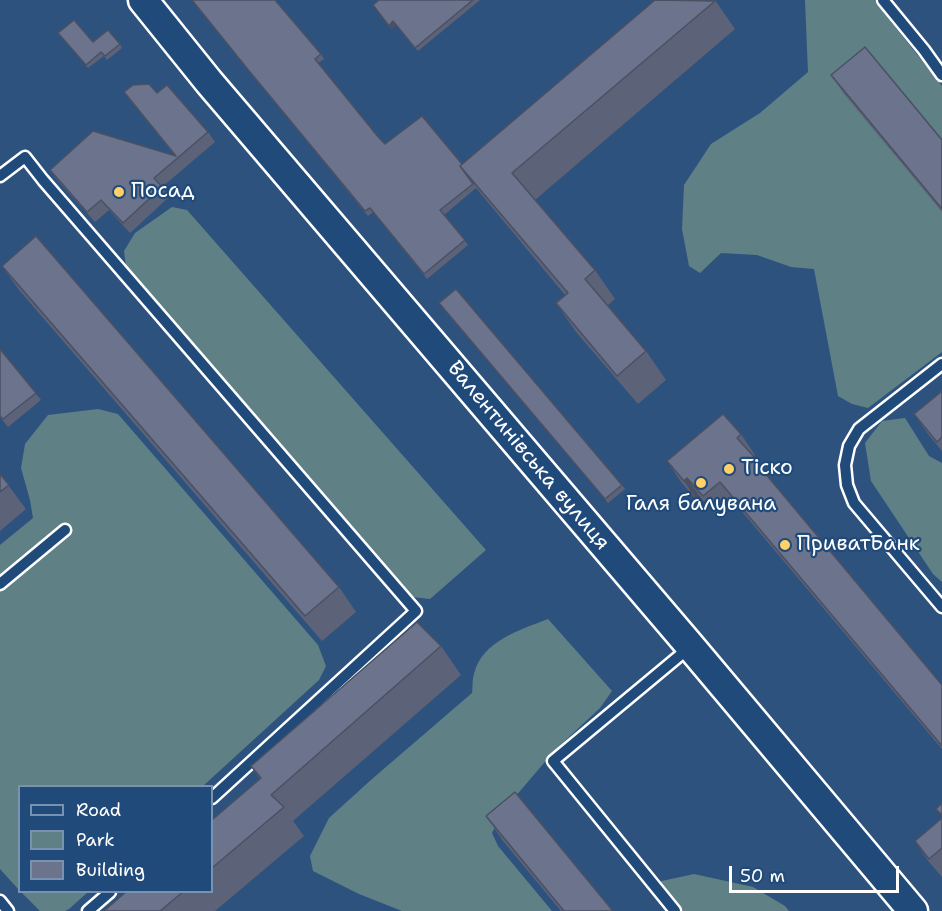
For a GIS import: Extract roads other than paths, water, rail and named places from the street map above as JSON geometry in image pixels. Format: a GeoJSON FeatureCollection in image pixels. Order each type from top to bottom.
{"type":"FeatureCollection","features":[{"type":"Feature","properties":{"kind":"street","name":"Валентинівська вулиця"},"geometry":{"type":"LineString","coordinates":[[143,0],[209,82],[913,911]]}},
{"type":"Feature","properties":{"kind":"lane"},"geometry":{"type":"LineString","coordinates":[[883,0],[942,75]]}},
{"type":"Feature","properties":{"kind":"lane"},"geometry":{"type":"LineString","coordinates":[[0,177],[25,157],[416,611],[213,797]]}},
{"type":"Feature","properties":{"kind":"lane"},"geometry":{"type":"LineString","coordinates":[[942,364],[859,429],[849,446],[845,465],[847,485],[854,503],[942,607]]}},
{"type":"Feature","properties":{"kind":"lane"},"geometry":{"type":"LineString","coordinates":[[0,584],[65,530]]}},
{"type":"Feature","properties":{"kind":"lane"},"geometry":{"type":"LineString","coordinates":[[675,911],[553,761],[691,647]]}},
{"type":"Feature","properties":{"kind":"lane"},"geometry":{"type":"LineString","coordinates":[[88,911],[108,893]]}},
{"type":"Feature","properties":{"kind":"lane"},"geometry":{"type":"LineString","coordinates":[[0,901],[8,911]]}},
{"type":"Feature","properties":{"kind":"place","name":"Посад"},"geometry":{"type":"Point","coordinates":[119,192]}},
{"type":"Feature","properties":{"kind":"place","name":"Тіско"},"geometry":{"type":"Point","coordinates":[729,469]}},
{"type":"Feature","properties":{"kind":"place","name":"Галя балувана"},"geometry":{"type":"Point","coordinates":[701,483]}},
{"type":"Feature","properties":{"kind":"place","name":"ПриватБанк"},"geometry":{"type":"Point","coordinates":[785,545]}}]}
